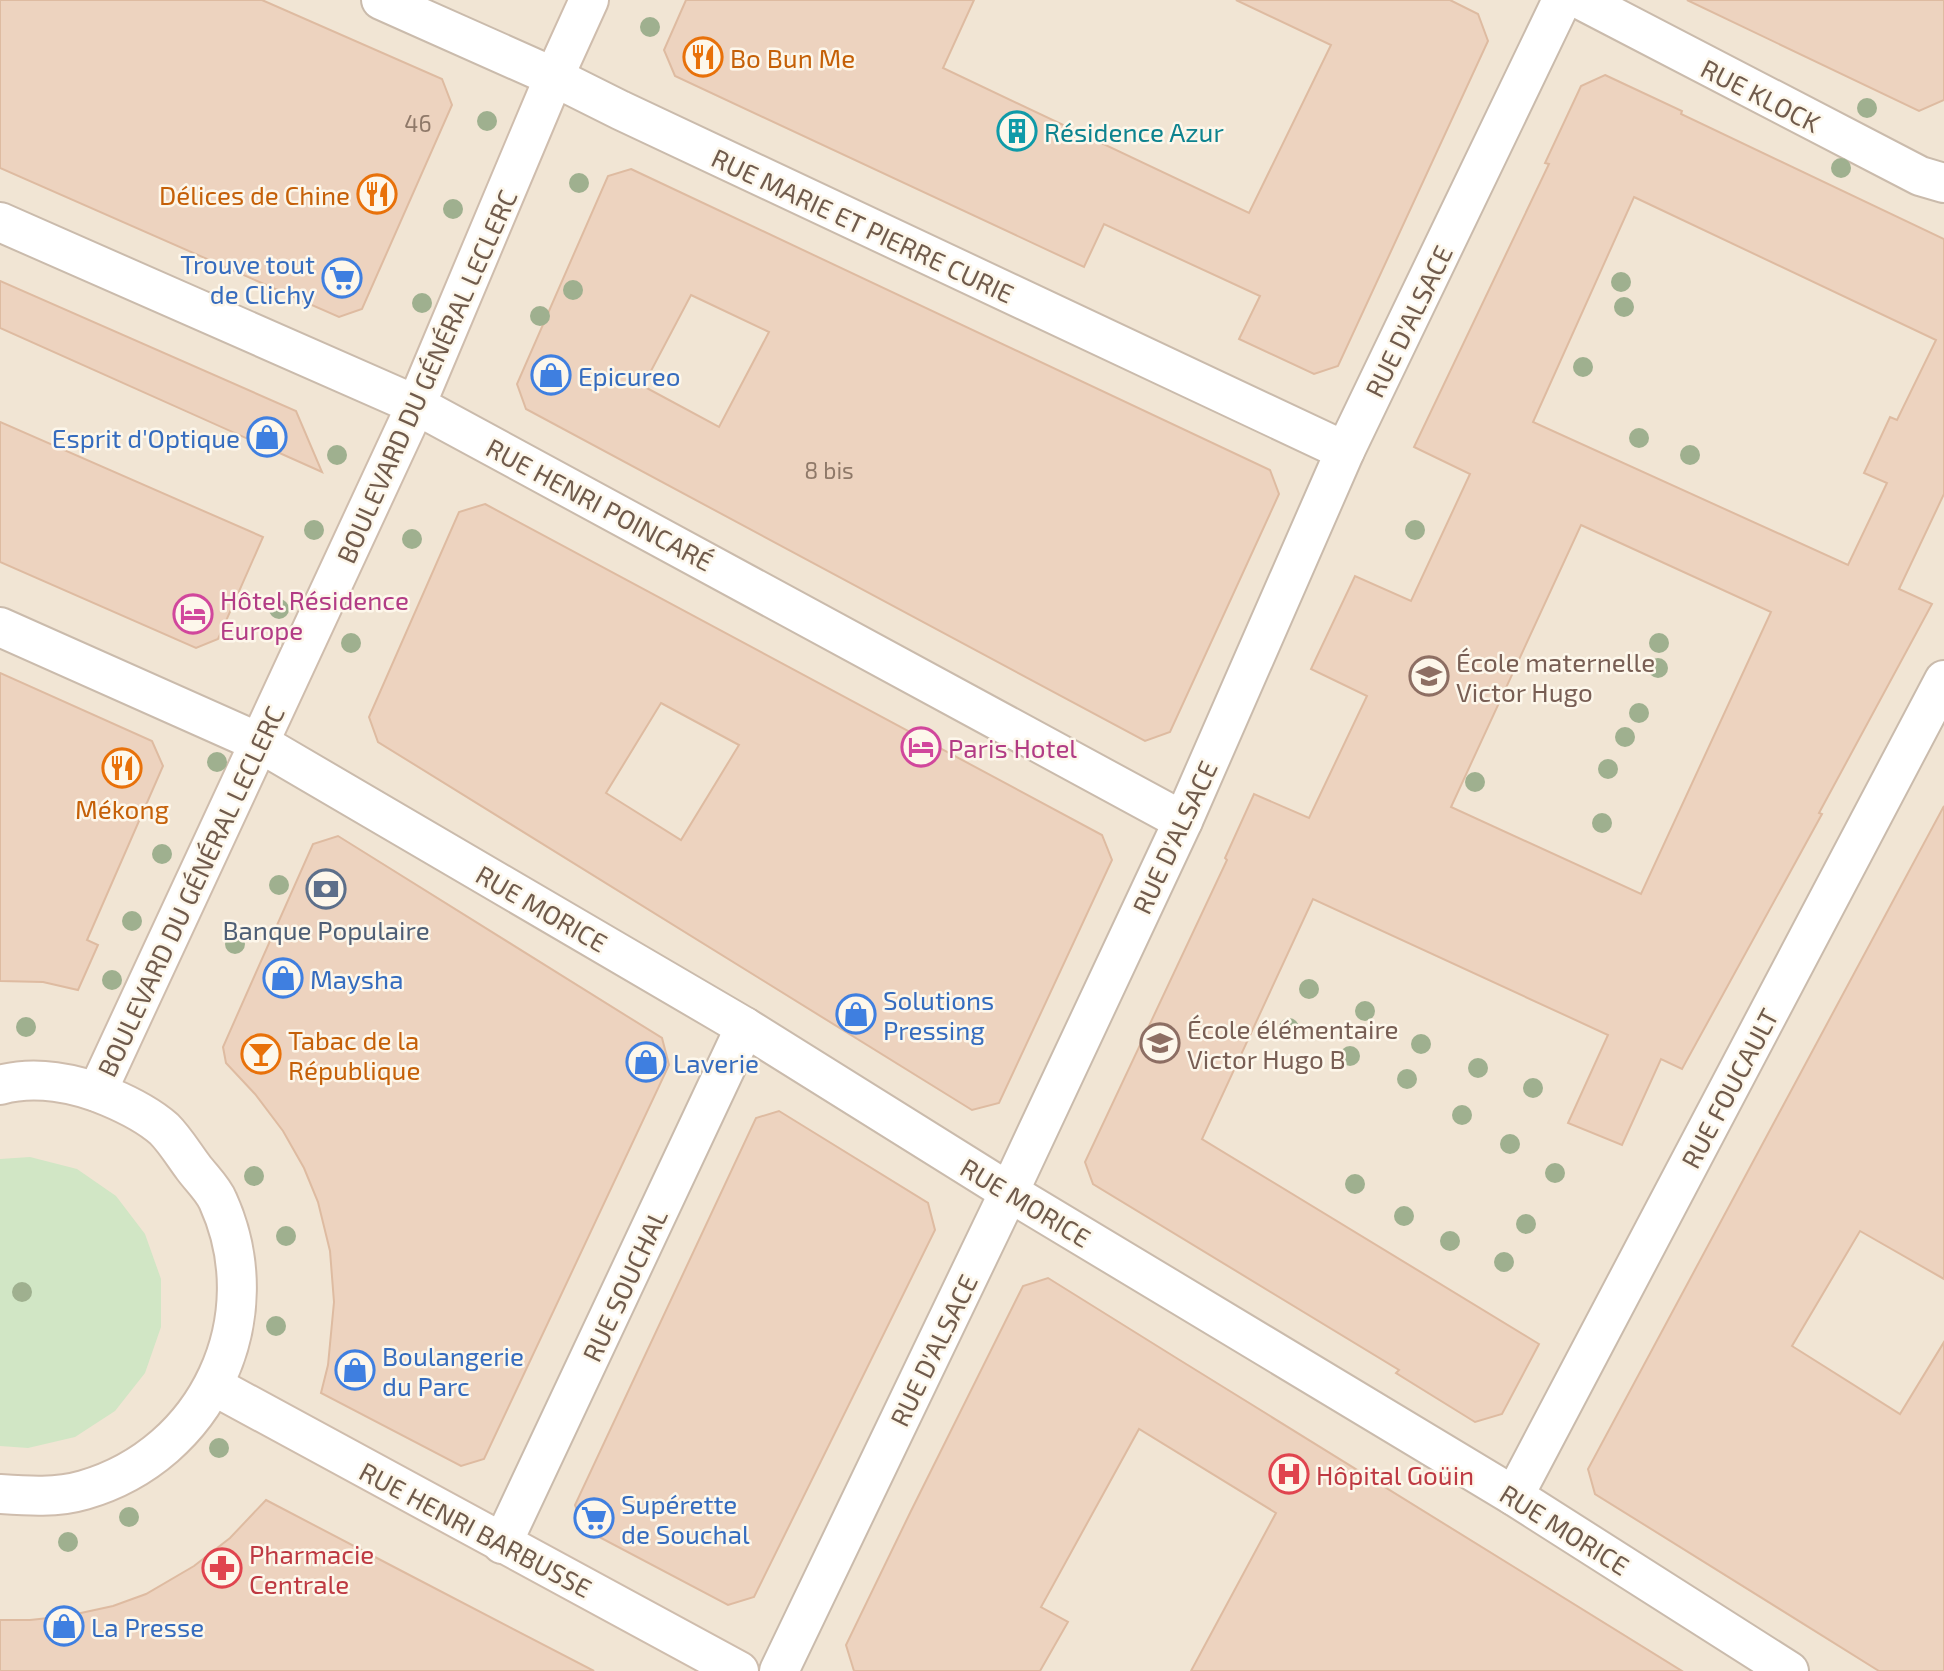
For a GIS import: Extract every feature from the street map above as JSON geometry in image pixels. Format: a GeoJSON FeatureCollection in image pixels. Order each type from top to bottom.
{"type":"FeatureCollection","features":[{"type":"Feature","properties":{"kind":"street","name":"RUE MARIE ET PIERRE CURIE"},"geometry":{"type":"LineString","coordinates":[[381,0],[554,77],[1345,451]]}},
{"type":"Feature","properties":{"kind":"street","name":"BOULEVARD DU GÉNÉRAL LECLERC"},"geometry":{"type":"LineString","coordinates":[[96,1092],[416,405],[589,0]]}},
{"type":"Feature","properties":{"kind":"street","name":"RUE D'ALSACE"},"geometry":{"type":"LineString","coordinates":[[779,1671],[1009,1192],[1183,821],[1345,451],[1562,0]]}},
{"type":"Feature","properties":{"kind":"street","name":"RUE KLOCK"},"geometry":{"type":"LineString","coordinates":[[1581,0],[1920,176],[1944,183]]}},
{"type":"Feature","properties":{"kind":"street","name":"RUE HENRI POINCARÉ"},"geometry":{"type":"LineString","coordinates":[[0,222],[416,405],[1183,821]]}},
{"type":"Feature","properties":{"kind":"street","name":"RUE MORICE"},"geometry":{"type":"LineString","coordinates":[[0,627],[258,742],[745,1027],[1009,1192],[1514,1496],[1789,1671]]}},
{"type":"Feature","properties":{"kind":"street","name":"RUE FOUCAULT"},"geometry":{"type":"LineString","coordinates":[[1514,1496],[1944,680]]}},
{"type":"Feature","properties":{"kind":"street","name":"RUE SOUCHAL"},"geometry":{"type":"LineString","coordinates":[[502,1544],[745,1027]]}},
{"type":"Feature","properties":{"kind":"street"},"geometry":{"type":"LineString","coordinates":[[0,1085],[14,1081],[58,1082],[96,1092],[131,1107],[164,1130],[218,1199],[234,1247],[238,1303],[230,1344],[214,1386],[196,1415],[166,1446],[128,1472],[84,1490],[40,1497],[0,1494]]}},
{"type":"Feature","properties":{"kind":"street","name":"RUE HENRI BARBUSSE"},"geometry":{"type":"LineString","coordinates":[[214,1386],[739,1671]]}},
{"type":"Feature","properties":{"kind":"shaded area"},"geometry":{"type":"Polygon","coordinates":[[[0,0],[1944,0],[1944,1671],[0,1671],[0,0]]]}},
{"type":"Feature","properties":{"kind":"green space"},"geometry":{"type":"Polygon","coordinates":[[[30,1157],[77,1169],[116,1196],[145,1234],[161,1279],[161,1327],[145,1373],[115,1411],[75,1437],[28,1448],[0,1446],[0,1159],[30,1157]]]}},
{"type":"Feature","properties":{"kind":"building"},"geometry":{"type":"Polygon","coordinates":[[[0,0],[262,0],[442,79],[452,105],[362,309],[339,317],[0,168],[0,0]]]}},
{"type":"Feature","properties":{"kind":"building"},"geometry":{"type":"Polygon","coordinates":[[[686,0],[974,0],[943,68],[1249,213],[1331,45],[1236,0],[1450,0],[1478,14],[1488,41],[1338,366],[1314,374],[1239,339],[1260,296],[1104,224],[1084,267],[675,76],[664,50],[686,0]]]}},
{"type":"Feature","properties":{"kind":"building"},"geometry":{"type":"Polygon","coordinates":[[[1687,0],[1944,0],[1944,100],[1919,111],[1687,0]]]}},
{"type":"Feature","properties":{"kind":"building"},"geometry":{"type":"Polygon","coordinates":[[[1605,75],[1944,239],[1944,494],[1899,589],[1932,604],[1819,813],[1822,814],[1682,1069],[1661,1059],[1622,1145],[1568,1123],[1608,1035],[1313,899],[1202,1139],[1539,1344],[1502,1414],[1475,1422],[1396,1373],[1399,1370],[1093,1184],[1085,1162],[1227,860],[1225,858],[1254,794],[1309,818],[1367,696],[1311,669],[1355,576],[1411,601],[1470,474],[1414,447],[1549,164],[1545,163],[1581,86],[1605,75]],[[1634,197],[1533,422],[1848,565],[1887,483],[1864,473],[1890,417],[1897,420],[1936,340],[1634,197]],[[1581,525],[1451,807],[1641,894],[1771,612],[1581,525]]]}},
{"type":"Feature","properties":{"kind":"building"},"geometry":{"type":"Polygon","coordinates":[[[631,169],[1270,470],[1279,494],[1170,732],[1145,741],[526,409],[517,384],[608,176],[631,169]],[[691,295],[643,386],[719,427],[769,332],[691,295]]]}},
{"type":"Feature","properties":{"kind":"building"},"geometry":{"type":"Polygon","coordinates":[[[0,281],[296,411],[322,472],[0,328],[0,281]]]}},
{"type":"Feature","properties":{"kind":"building"},"geometry":{"type":"Polygon","coordinates":[[[0,422],[263,537],[218,639],[196,648],[0,562],[0,422]]]}},
{"type":"Feature","properties":{"kind":"building"},"geometry":{"type":"Polygon","coordinates":[[[485,504],[1102,835],[1112,860],[999,1103],[972,1110],[378,742],[369,717],[459,512],[485,504]],[[661,703],[606,793],[681,840],[739,745],[661,703]]]}},
{"type":"Feature","properties":{"kind":"building"},"geometry":{"type":"Polygon","coordinates":[[[0,673],[152,741],[163,766],[87,940],[98,945],[78,990],[43,982],[0,981],[0,673]]]}},
{"type":"Feature","properties":{"kind":"building"},"geometry":{"type":"Polygon","coordinates":[[[1944,806],[1944,1279],[1860,1231],[1792,1346],[1900,1414],[1944,1342],[1944,1671],[1879,1671],[1595,1494],[1588,1469],[1944,806]]]}},
{"type":"Feature","properties":{"kind":"building"},"geometry":{"type":"Polygon","coordinates":[[[338,836],[662,1038],[669,1065],[484,1459],[461,1466],[321,1393],[328,1365],[334,1302],[330,1251],[318,1202],[304,1168],[283,1131],[255,1094],[226,1063],[223,1047],[313,844],[338,836]]]}},
{"type":"Feature","properties":{"kind":"building"},"geometry":{"type":"Polygon","coordinates":[[[779,1111],[928,1203],[935,1230],[754,1597],[728,1605],[584,1529],[575,1505],[756,1118],[779,1111]]]}},
{"type":"Feature","properties":{"kind":"building"},"geometry":{"type":"Polygon","coordinates":[[[1048,1278],[1682,1671],[1191,1671],[1276,1513],[1139,1429],[1041,1607],[1068,1622],[1040,1671],[854,1671],[846,1645],[910,1513],[1023,1286],[1048,1278]]]}},
{"type":"Feature","properties":{"kind":"building"},"geometry":{"type":"Polygon","coordinates":[[[266,1500],[594,1671],[0,1671],[0,1620],[67,1616],[113,1606],[146,1594],[194,1566],[230,1538],[266,1500]]]}},
{"type":"Feature","properties":{"kind":"place","name":"Bo Bun Me"},"geometry":{"type":"Point","coordinates":[703,57]}},
{"type":"Feature","properties":{"kind":"place","name":"Résidence Azur"},"geometry":{"type":"Point","coordinates":[1017,131]}},
{"type":"Feature","properties":{"kind":"place","name":"Délices de Chine"},"geometry":{"type":"Point","coordinates":[377,194]}},
{"type":"Feature","properties":{"kind":"place","name":"Trouve tout de Clichy"},"geometry":{"type":"Point","coordinates":[342,278]}},
{"type":"Feature","properties":{"kind":"place","name":"Epicureo"},"geometry":{"type":"Point","coordinates":[551,375]}},
{"type":"Feature","properties":{"kind":"place","name":"Esprit d'Optique"},"geometry":{"type":"Point","coordinates":[267,437]}},
{"type":"Feature","properties":{"kind":"place","name":"Hôtel Résidence Europe"},"geometry":{"type":"Point","coordinates":[193,614]}},
{"type":"Feature","properties":{"kind":"place","name":"École maternelle Victor Hugo"},"geometry":{"type":"Point","coordinates":[1429,676]}},
{"type":"Feature","properties":{"kind":"place","name":"Paris Hotel"},"geometry":{"type":"Point","coordinates":[921,747]}},
{"type":"Feature","properties":{"kind":"place","name":"Mékong"},"geometry":{"type":"Point","coordinates":[122,768]}},
{"type":"Feature","properties":{"kind":"place","name":"Banque Populaire"},"geometry":{"type":"Point","coordinates":[326,889]}},
{"type":"Feature","properties":{"kind":"place","name":"Maysha"},"geometry":{"type":"Point","coordinates":[283,978]}},
{"type":"Feature","properties":{"kind":"place","name":"Solutions Pressing"},"geometry":{"type":"Point","coordinates":[856,1014]}},
{"type":"Feature","properties":{"kind":"place","name":"École élémentaire Victor Hugo B"},"geometry":{"type":"Point","coordinates":[1160,1043]}},
{"type":"Feature","properties":{"kind":"place","name":"Tabac de la République"},"geometry":{"type":"Point","coordinates":[261,1054]}},
{"type":"Feature","properties":{"kind":"place","name":"Laverie"},"geometry":{"type":"Point","coordinates":[646,1062]}},
{"type":"Feature","properties":{"kind":"place","name":"Boulangerie du Parc"},"geometry":{"type":"Point","coordinates":[355,1370]}},
{"type":"Feature","properties":{"kind":"place","name":"Hôpital Goüin"},"geometry":{"type":"Point","coordinates":[1289,1474]}},
{"type":"Feature","properties":{"kind":"place","name":"Supérette de Souchal"},"geometry":{"type":"Point","coordinates":[594,1518]}},
{"type":"Feature","properties":{"kind":"place","name":"Pharmacie Centrale"},"geometry":{"type":"Point","coordinates":[222,1568]}},
{"type":"Feature","properties":{"kind":"place","name":"La Presse"},"geometry":{"type":"Point","coordinates":[64,1626]}}]}
